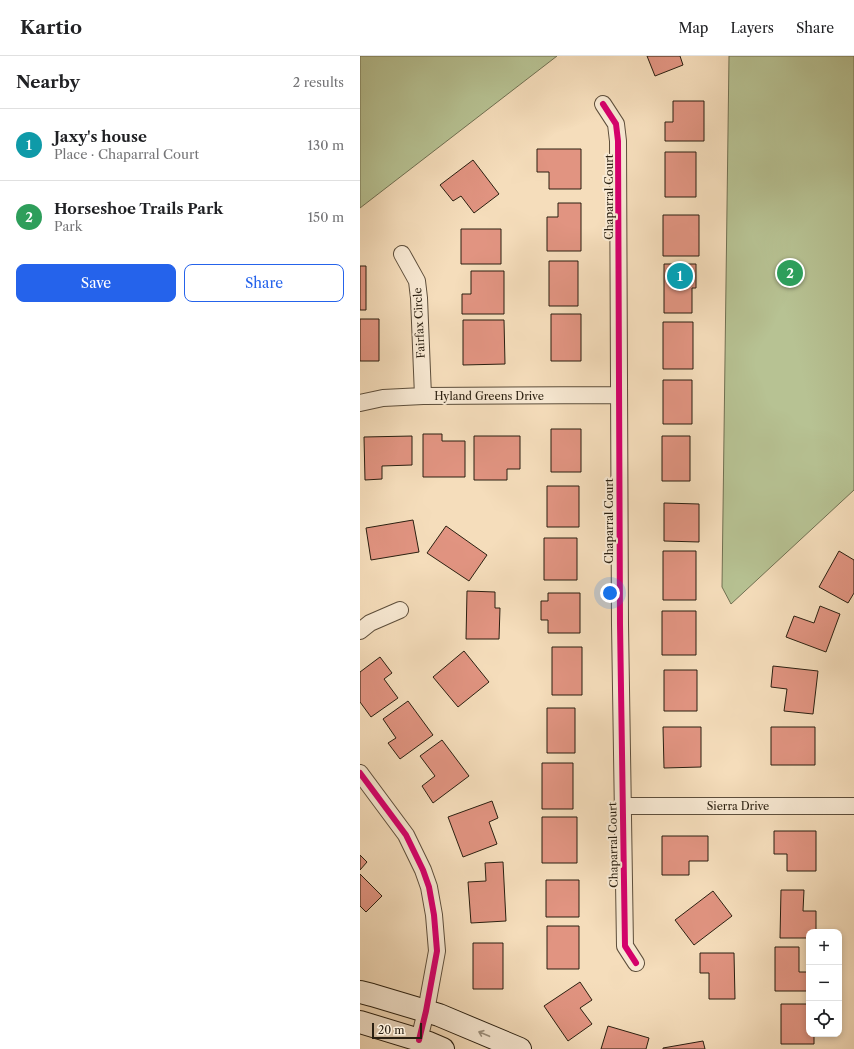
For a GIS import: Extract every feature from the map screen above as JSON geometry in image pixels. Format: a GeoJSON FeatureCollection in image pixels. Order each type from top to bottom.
{"type":"FeatureCollection","features":[{"type":"Feature","properties":{"kind":"main road"},"geometry":{"type":"LineString","coordinates":[[360,992],[372,994],[439,1015],[520,1049]]}},
{"type":"Feature","properties":{"kind":"main road"},"geometry":{"type":"LineString","coordinates":[[360,1022],[443,1049]]}},
{"type":"Feature","properties":{"kind":"street","name":"Chaparral Court"},"geometry":{"type":"LineString","coordinates":[[603,104],[616,124],[618,142],[620,616],[624,946],[636,963]]}},
{"type":"Feature","properties":{"kind":"street","name":"Fairfax Circle"},"geometry":{"type":"LineString","coordinates":[[402,254],[417,281],[423,396]]}},
{"type":"Feature","properties":{"kind":"street","name":"Hyland Greens Drive"},"geometry":{"type":"LineString","coordinates":[[360,403],[383,398],[423,396],[619,395]]}},
{"type":"Feature","properties":{"kind":"street"},"geometry":{"type":"LineString","coordinates":[[360,631],[370,623],[400,610]]}},
{"type":"Feature","properties":{"kind":"street"},"geometry":{"type":"LineString","coordinates":[[360,773],[406,834],[423,870],[429,887],[434,915],[437,951],[419,1040]]}},
{"type":"Feature","properties":{"kind":"street","name":"Sierra Drive"},"geometry":{"type":"LineString","coordinates":[[622,806],[854,806]]}},
{"type":"Feature","properties":{"kind":"green space"},"geometry":{"type":"Polygon","coordinates":[[[360,56],[557,56],[360,208],[360,56]]]}},
{"type":"Feature","properties":{"kind":"green space"},"geometry":{"type":"Polygon","coordinates":[[[729,56],[854,56],[854,490],[731,604],[722,587],[729,56]]]}},
{"type":"Feature","properties":{"kind":"building"},"geometry":{"type":"Polygon","coordinates":[[[647,56],[680,56],[683,65],[655,76],[647,56]]]}},
{"type":"Feature","properties":{"kind":"building"},"geometry":{"type":"Polygon","coordinates":[[[673,101],[704,101],[704,141],[665,141],[665,122],[673,122],[673,101]]]}},
{"type":"Feature","properties":{"kind":"building"},"geometry":{"type":"Polygon","coordinates":[[[537,149],[581,149],[581,189],[549,189],[549,172],[537,172],[537,149]]]}},
{"type":"Feature","properties":{"kind":"building"},"geometry":{"type":"Polygon","coordinates":[[[665,152],[696,152],[696,197],[665,197],[665,152]]]}},
{"type":"Feature","properties":{"kind":"building"},"geometry":{"type":"Polygon","coordinates":[[[473,160],[499,194],[474,213],[461,196],[453,201],[440,185],[473,160]]]}},
{"type":"Feature","properties":{"kind":"building"},"geometry":{"type":"Polygon","coordinates":[[[558,203],[581,203],[581,251],[547,251],[547,217],[558,217],[558,203]]]}},
{"type":"Feature","properties":{"kind":"building"},"geometry":{"type":"Polygon","coordinates":[[[663,215],[699,215],[699,256],[663,256],[663,215]]]}},
{"type":"Feature","properties":{"kind":"building"},"geometry":{"type":"Polygon","coordinates":[[[461,229],[501,229],[501,264],[461,264],[461,229]]]}},
{"type":"Feature","properties":{"kind":"building"},"geometry":{"type":"Polygon","coordinates":[[[549,261],[578,261],[578,306],[549,306],[549,261]]]}},
{"type":"Feature","properties":{"kind":"building"},"geometry":{"type":"Polygon","coordinates":[[[664,264],[696,264],[696,288],[692,288],[692,313],[664,313],[664,264]]]}},
{"type":"Feature","properties":{"kind":"building"},"geometry":{"type":"Polygon","coordinates":[[[360,266],[366,266],[366,310],[360,310],[360,266]]]}},
{"type":"Feature","properties":{"kind":"building"},"geometry":{"type":"Polygon","coordinates":[[[471,271],[504,271],[504,314],[462,314],[462,294],[471,294],[471,271]]]}},
{"type":"Feature","properties":{"kind":"building"},"geometry":{"type":"Polygon","coordinates":[[[551,314],[581,314],[581,361],[551,361],[551,314]]]}},
{"type":"Feature","properties":{"kind":"building"},"geometry":{"type":"Polygon","coordinates":[[[360,319],[379,319],[379,361],[360,361],[360,319]]]}},
{"type":"Feature","properties":{"kind":"building"},"geometry":{"type":"Polygon","coordinates":[[[463,320],[504,320],[505,364],[463,365],[463,320]]]}},
{"type":"Feature","properties":{"kind":"building"},"geometry":{"type":"Polygon","coordinates":[[[663,322],[693,322],[693,369],[663,369],[663,322]]]}},
{"type":"Feature","properties":{"kind":"building"},"geometry":{"type":"Polygon","coordinates":[[[663,380],[692,380],[692,424],[663,424],[663,380]]]}},
{"type":"Feature","properties":{"kind":"building"},"geometry":{"type":"Polygon","coordinates":[[[551,429],[581,429],[581,472],[551,472],[551,429]]]}},
{"type":"Feature","properties":{"kind":"building"},"geometry":{"type":"Polygon","coordinates":[[[423,434],[442,434],[442,441],[465,441],[465,477],[423,477],[423,434]]]}},
{"type":"Feature","properties":{"kind":"building"},"geometry":{"type":"Polygon","coordinates":[[[412,436],[412,465],[382,466],[382,479],[365,480],[364,437],[412,436]]]}},
{"type":"Feature","properties":{"kind":"building"},"geometry":{"type":"Polygon","coordinates":[[[474,436],[520,436],[520,469],[507,469],[507,480],[474,480],[474,436]]]}},
{"type":"Feature","properties":{"kind":"building"},"geometry":{"type":"Polygon","coordinates":[[[662,436],[690,436],[690,481],[662,481],[662,436]]]}},
{"type":"Feature","properties":{"kind":"building"},"geometry":{"type":"Polygon","coordinates":[[[547,486],[579,486],[579,527],[547,527],[547,486]]]}},
{"type":"Feature","properties":{"kind":"building"},"geometry":{"type":"Polygon","coordinates":[[[664,503],[699,504],[699,542],[664,541],[664,503]]]}},
{"type":"Feature","properties":{"kind":"building"},"geometry":{"type":"Polygon","coordinates":[[[413,520],[419,552],[371,560],[366,528],[413,520]]]}},
{"type":"Feature","properties":{"kind":"building"},"geometry":{"type":"Polygon","coordinates":[[[446,526],[487,555],[469,581],[427,553],[446,526]]]}},
{"type":"Feature","properties":{"kind":"building"},"geometry":{"type":"Polygon","coordinates":[[[544,538],[577,538],[577,580],[544,580],[544,538]]]}},
{"type":"Feature","properties":{"kind":"building"},"geometry":{"type":"Polygon","coordinates":[[[663,551],[696,551],[696,600],[663,600],[663,551]]]}},
{"type":"Feature","properties":{"kind":"building"},"geometry":{"type":"Polygon","coordinates":[[[839,551],[854,560],[854,593],[848,603],[819,587],[839,551]]]}},
{"type":"Feature","properties":{"kind":"building"},"geometry":{"type":"Polygon","coordinates":[[[467,591],[495,592],[495,608],[500,608],[499,639],[466,639],[467,591]]]}},
{"type":"Feature","properties":{"kind":"building"},"geometry":{"type":"Polygon","coordinates":[[[548,593],[580,593],[580,633],[548,633],[548,620],[541,620],[541,601],[548,601],[548,593]]]}},
{"type":"Feature","properties":{"kind":"building"},"geometry":{"type":"Polygon","coordinates":[[[820,606],[840,614],[826,652],[786,637],[794,616],[814,623],[820,606]]]}},
{"type":"Feature","properties":{"kind":"building"},"geometry":{"type":"Polygon","coordinates":[[[662,611],[696,611],[696,655],[662,655],[662,611]]]}},
{"type":"Feature","properties":{"kind":"building"},"geometry":{"type":"Polygon","coordinates":[[[552,647],[582,647],[582,695],[552,695],[552,647]]]}},
{"type":"Feature","properties":{"kind":"building"},"geometry":{"type":"Polygon","coordinates":[[[464,651],[489,682],[458,707],[433,677],[464,651]]]}},
{"type":"Feature","properties":{"kind":"building"},"geometry":{"type":"Polygon","coordinates":[[[380,657],[392,673],[384,679],[398,698],[371,717],[360,702],[360,672],[380,657]]]}},
{"type":"Feature","properties":{"kind":"building"},"geometry":{"type":"Polygon","coordinates":[[[773,666],[818,671],[813,714],[784,711],[787,689],[771,687],[773,666]]]}},
{"type":"Feature","properties":{"kind":"building"},"geometry":{"type":"Polygon","coordinates":[[[664,670],[697,670],[697,711],[664,711],[664,670]]]}},
{"type":"Feature","properties":{"kind":"building"},"geometry":{"type":"Polygon","coordinates":[[[408,701],[433,735],[400,759],[388,743],[396,738],[383,719],[408,701]]]}},
{"type":"Feature","properties":{"kind":"building"},"geometry":{"type":"Polygon","coordinates":[[[547,708],[575,708],[575,753],[547,753],[547,708]]]}},
{"type":"Feature","properties":{"kind":"building"},"geometry":{"type":"Polygon","coordinates":[[[663,727],[701,727],[701,767],[664,768],[663,727]]]}},
{"type":"Feature","properties":{"kind":"building"},"geometry":{"type":"Polygon","coordinates":[[[771,727],[815,727],[815,765],[771,765],[771,727]]]}},
{"type":"Feature","properties":{"kind":"building"},"geometry":{"type":"Polygon","coordinates":[[[442,740],[469,776],[433,803],[422,786],[435,776],[420,756],[442,740]]]}},
{"type":"Feature","properties":{"kind":"building"},"geometry":{"type":"Polygon","coordinates":[[[542,763],[573,763],[573,809],[542,809],[542,763]]]}},
{"type":"Feature","properties":{"kind":"building"},"geometry":{"type":"Polygon","coordinates":[[[492,801],[498,818],[489,822],[497,844],[463,857],[448,817],[492,801]]]}},
{"type":"Feature","properties":{"kind":"building"},"geometry":{"type":"Polygon","coordinates":[[[542,817],[577,817],[577,863],[542,863],[542,817]]]}},
{"type":"Feature","properties":{"kind":"building"},"geometry":{"type":"Polygon","coordinates":[[[774,831],[816,831],[816,871],[787,871],[787,854],[774,854],[774,831]]]}},
{"type":"Feature","properties":{"kind":"building"},"geometry":{"type":"Polygon","coordinates":[[[662,836],[708,836],[708,861],[689,861],[689,875],[662,875],[662,836]]]}},
{"type":"Feature","properties":{"kind":"building"},"geometry":{"type":"Polygon","coordinates":[[[360,855],[367,862],[360,870],[360,855]]]}},
{"type":"Feature","properties":{"kind":"building"},"geometry":{"type":"Polygon","coordinates":[[[503,862],[506,921],[471,923],[468,882],[486,881],[485,863],[503,862]]]}},
{"type":"Feature","properties":{"kind":"building"},"geometry":{"type":"Polygon","coordinates":[[[360,874],[382,896],[366,912],[360,906],[360,874]]]}},
{"type":"Feature","properties":{"kind":"building"},"geometry":{"type":"Polygon","coordinates":[[[546,880],[579,880],[579,917],[546,917],[546,880]]]}},
{"type":"Feature","properties":{"kind":"building"},"geometry":{"type":"Polygon","coordinates":[[[781,890],[804,890],[803,911],[816,911],[816,929],[806,929],[806,938],[780,938],[781,890]]]}},
{"type":"Feature","properties":{"kind":"building"},"geometry":{"type":"Polygon","coordinates":[[[713,891],[732,916],[694,945],[675,920],[713,891]]]}},
{"type":"Feature","properties":{"kind":"building"},"geometry":{"type":"Polygon","coordinates":[[[547,926],[579,926],[579,969],[547,969],[547,926]]]}},
{"type":"Feature","properties":{"kind":"building"},"geometry":{"type":"Polygon","coordinates":[[[473,943],[503,943],[503,989],[473,989],[473,943]]]}},
{"type":"Feature","properties":{"kind":"building"},"geometry":{"type":"Polygon","coordinates":[[[775,947],[799,947],[799,972],[806,972],[806,991],[775,991],[775,947]]]}},
{"type":"Feature","properties":{"kind":"building"},"geometry":{"type":"Polygon","coordinates":[[[700,953],[734,953],[735,999],[709,999],[709,973],[700,973],[700,953]]]}},
{"type":"Feature","properties":{"kind":"building"},"geometry":{"type":"Polygon","coordinates":[[[580,982],[592,1000],[580,1008],[592,1024],[568,1041],[544,1006],[580,982]]]}},
{"type":"Feature","properties":{"kind":"building"},"geometry":{"type":"Polygon","coordinates":[[[781,1004],[806,1004],[806,1037],[814,1037],[814,1044],[781,1044],[781,1004]]]}},
{"type":"Feature","properties":{"kind":"building"},"geometry":{"type":"Polygon","coordinates":[[[608,1026],[649,1038],[646,1049],[601,1049],[608,1026]]]}},
{"type":"Feature","properties":{"kind":"building"},"geometry":{"type":"Polygon","coordinates":[[[703,1041],[705,1049],[663,1049],[663,1048],[703,1041]]]}},
{"type":"Feature","properties":{"kind":"cycle path"},"geometry":{"type":"LineString","coordinates":[[603,104],[616,124],[618,141],[620,624],[625,946],[636,963]]}},
{"type":"Feature","properties":{"kind":"cycle path"},"geometry":{"type":"LineString","coordinates":[[360,773],[406,835],[423,870],[429,887],[434,915],[437,951],[419,1040]]}},
{"type":"Feature","properties":{"kind":"place","name":"Horseshoe Trails Park"},"geometry":{"type":"Point","coordinates":[790,273]}},
{"type":"Feature","properties":{"kind":"place","name":"Jaxy's house"},"geometry":{"type":"Point","coordinates":[680,276]}}]}
